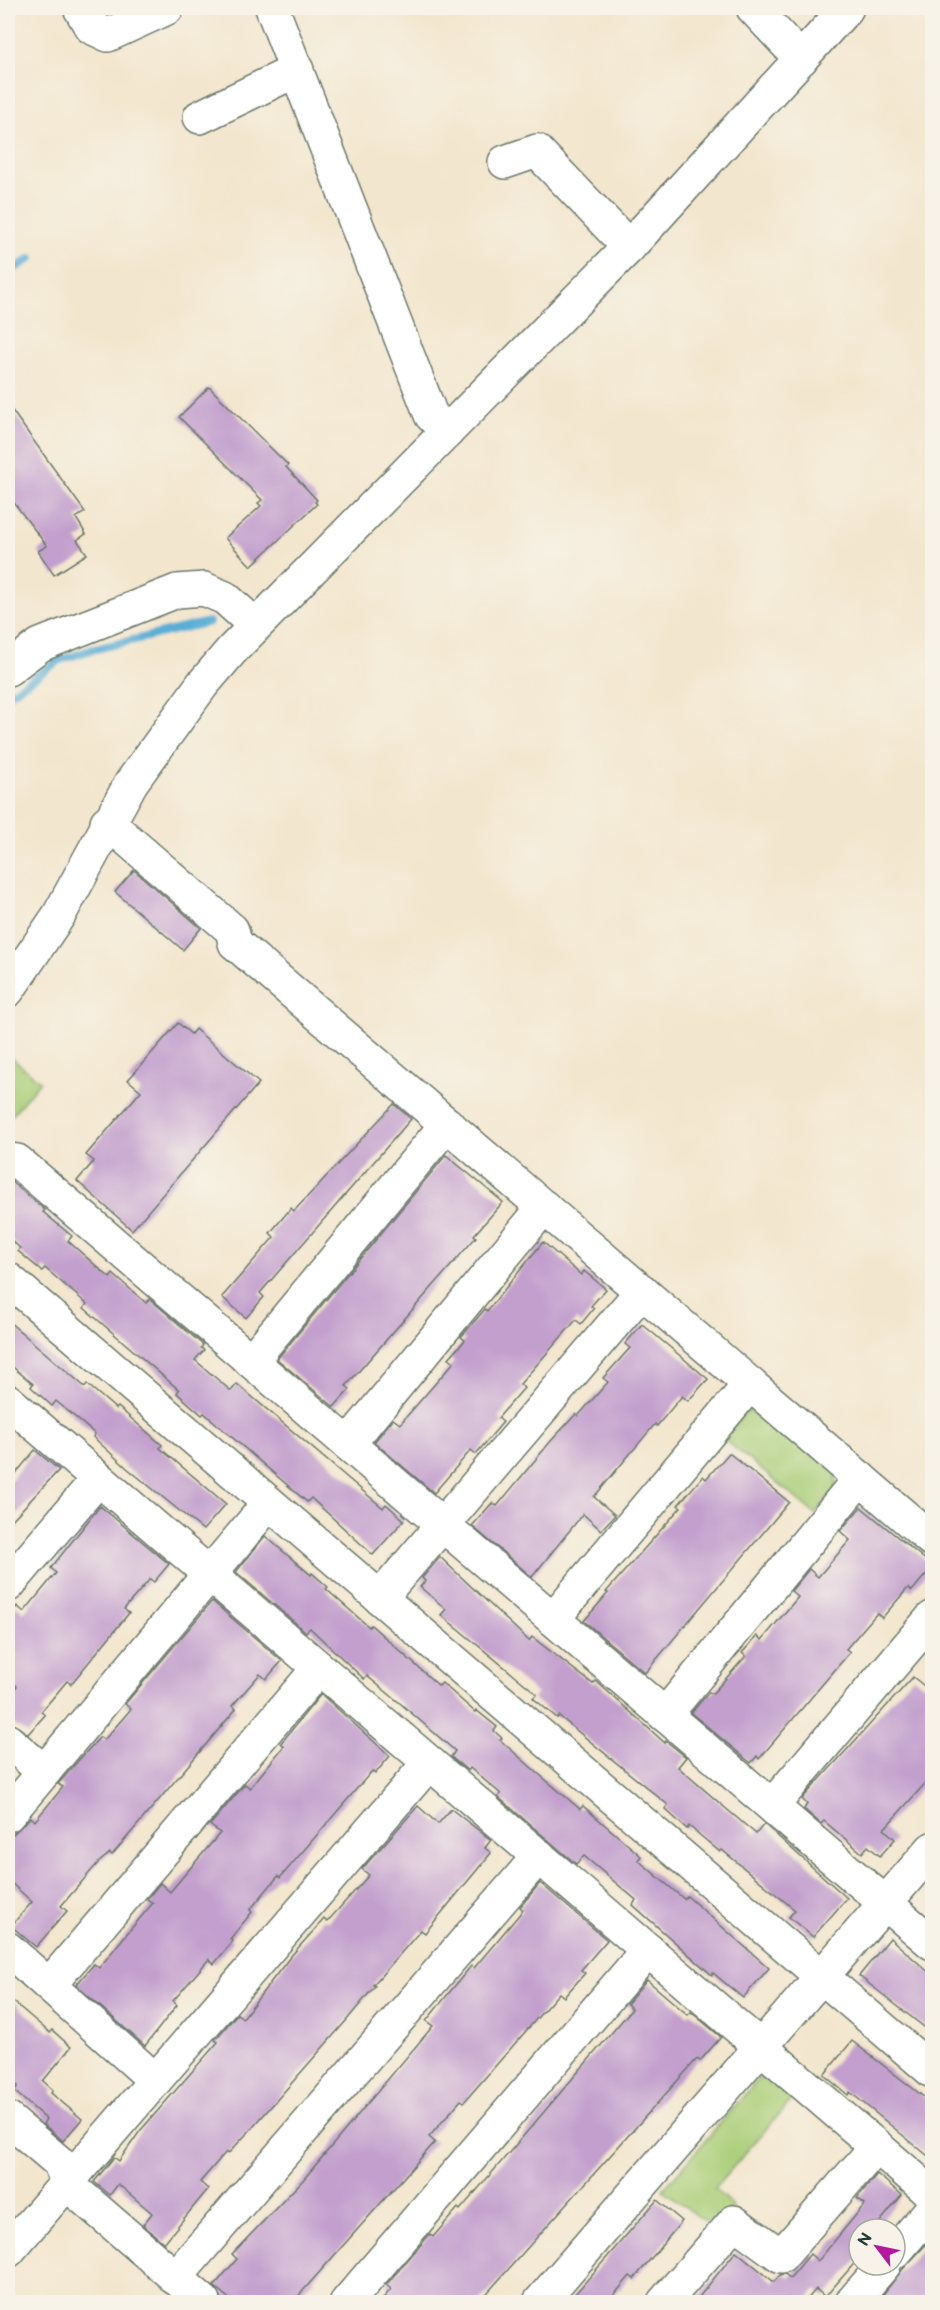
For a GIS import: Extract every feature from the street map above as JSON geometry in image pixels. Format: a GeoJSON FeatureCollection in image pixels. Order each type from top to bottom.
{"type":"FeatureCollection","features":[{"type":"Feature","properties":{"kind":"street"},"geometry":{"type":"LineString","coordinates":[[80,8],[91,27],[108,35],[167,8]]}},
{"type":"Feature","properties":{"kind":"street"},"geometry":{"type":"LineString","coordinates":[[272,8],[430,415],[447,432]]}},
{"type":"Feature","properties":{"kind":"street"},"geometry":{"type":"LineString","coordinates":[[753,8],[801,59]]}},
{"type":"Feature","properties":{"kind":"street"},"geometry":{"type":"LineString","coordinates":[[8,990],[59,915],[107,822],[131,783],[202,686],[255,625],[629,247],[847,8]]}},
{"type":"Feature","properties":{"kind":"street"},"geometry":{"type":"LineString","coordinates":[[200,117],[297,70]]}},
{"type":"Feature","properties":{"kind":"street"},"geometry":{"type":"LineString","coordinates":[[505,162],[537,151],[629,247]]}},
{"type":"Feature","properties":{"kind":"street"},"geometry":{"type":"LineString","coordinates":[[8,669],[40,645],[177,591],[204,589],[225,598],[255,625]]}},
{"type":"Feature","properties":{"kind":"street"},"geometry":{"type":"LineString","coordinates":[[107,822],[232,930],[235,943],[933,1540]]}},
{"type":"Feature","properties":{"kind":"street"},"geometry":{"type":"LineString","coordinates":[[251,1361],[447,1124]]}},
{"type":"Feature","properties":{"kind":"street"},"geometry":{"type":"LineString","coordinates":[[8,1160],[17,1161],[933,1943]]}},
{"type":"Feature","properties":{"kind":"street"},"geometry":{"type":"LineString","coordinates":[[348,1444],[544,1207]]}},
{"type":"Feature","properties":{"kind":"street"},"geometry":{"type":"LineString","coordinates":[[8,1279],[933,2071]]}},
{"type":"Feature","properties":{"kind":"street"},"geometry":{"type":"LineString","coordinates":[[380,1598],[642,1291]]}},
{"type":"Feature","properties":{"kind":"street"},"geometry":{"type":"LineString","coordinates":[[553,1619],[750,1384]]}},
{"type":"Feature","properties":{"kind":"street"},"geometry":{"type":"LineString","coordinates":[[8,1401],[933,2193]]}},
{"type":"Feature","properties":{"kind":"street"},"geometry":{"type":"LineString","coordinates":[[665,1715],[860,1478]]}},
{"type":"Feature","properties":{"kind":"street"},"geometry":{"type":"LineString","coordinates":[[8,1585],[98,1479]]}},
{"type":"Feature","properties":{"kind":"street"},"geometry":{"type":"LineString","coordinates":[[8,1815],[208,1573],[269,1503]]}},
{"type":"Feature","properties":{"kind":"street"},"geometry":{"type":"LineString","coordinates":[[772,1806],[933,1618]]}},
{"type":"Feature","properties":{"kind":"street"},"geometry":{"type":"LineString","coordinates":[[49,1985],[319,1668]]}},
{"type":"Feature","properties":{"kind":"street"},"geometry":{"type":"LineString","coordinates":[[8,1741],[44,1772]]}},
{"type":"Feature","properties":{"kind":"street"},"geometry":{"type":"LineString","coordinates":[[8,2251],[429,1762]]}},
{"type":"Feature","properties":{"kind":"street"},"geometry":{"type":"LineString","coordinates":[[540,2302],[933,1850]]}},
{"type":"Feature","properties":{"kind":"street"},"geometry":{"type":"LineString","coordinates":[[175,2278],[539,1856]]}},
{"type":"Feature","properties":{"kind":"street"},"geometry":{"type":"LineString","coordinates":[[8,1949],[155,2080]]}},
{"type":"Feature","properties":{"kind":"street"},"geometry":{"type":"LineString","coordinates":[[346,2302],[648,1950]]}},
{"type":"Feature","properties":{"kind":"street"},"geometry":{"type":"LineString","coordinates":[[8,2119],[60,2163],[66,2183],[204,2302]]}},
{"type":"Feature","properties":{"kind":"street"},"geometry":{"type":"LineString","coordinates":[[664,2302],[734,2222],[781,2256],[877,2146]]}},
{"type":"Feature","properties":{"kind":"street"},"geometry":{"type":"LineString","coordinates":[[907,2238],[933,2209]]}},
{"type":"Feature","properties":{"kind":"street"},"geometry":{"type":"LineString","coordinates":[[852,2302],[874,2277]]}},
{"type":"Feature","properties":{"kind":"green space"},"geometry":{"type":"Polygon","coordinates":[[[8,1055],[40,1081],[8,1120],[8,1055]]]}},
{"type":"Feature","properties":{"kind":"green space"},"geometry":{"type":"Polygon","coordinates":[[[746,1411],[762,1412],[836,1473],[836,1489],[815,1514],[724,1439],[746,1411]]]}},
{"type":"Feature","properties":{"kind":"green space"},"geometry":{"type":"Polygon","coordinates":[[[773,2077],[796,2095],[714,2189],[733,2206],[715,2229],[663,2190],[759,2078],[773,2077]]]}},
{"type":"Feature","properties":{"kind":"building"},"geometry":{"type":"Polygon","coordinates":[[[209,387],[288,465],[286,467],[317,500],[315,502],[317,504],[251,566],[225,538],[261,506],[258,503],[262,500],[179,417],[209,387]]]}},
{"type":"Feature","properties":{"kind":"building"},"geometry":{"type":"Polygon","coordinates":[[[8,405],[85,512],[76,518],[86,534],[77,540],[87,554],[54,575],[38,551],[47,546],[8,495],[8,405]]]}},
{"type":"Feature","properties":{"kind":"building"},"geometry":{"type":"Polygon","coordinates":[[[134,870],[201,928],[183,950],[115,892],[134,870]]]}},
{"type":"Feature","properties":{"kind":"building"},"geometry":{"type":"Polygon","coordinates":[[[178,1023],[191,1034],[195,1029],[259,1083],[132,1230],[77,1181],[94,1161],[86,1155],[141,1091],[128,1080],[178,1023]]]}},
{"type":"Feature","properties":{"kind":"building"},"geometry":{"type":"Polygon","coordinates":[[[394,1104],[411,1119],[260,1293],[264,1297],[246,1318],[222,1297],[274,1237],[270,1233],[291,1208],[294,1211],[394,1104]]]}},
{"type":"Feature","properties":{"kind":"building"},"geometry":{"type":"Polygon","coordinates":[[[446,1155],[503,1202],[474,1235],[476,1237],[346,1386],[350,1389],[334,1407],[277,1359],[446,1155]]]}},
{"type":"Feature","properties":{"kind":"building"},"geometry":{"type":"Polygon","coordinates":[[[8,1179],[72,1236],[68,1241],[110,1278],[113,1274],[146,1303],[150,1299],[203,1345],[201,1348],[204,1350],[195,1360],[231,1391],[237,1384],[383,1508],[386,1504],[404,1520],[373,1555],[311,1498],[307,1502],[204,1413],[202,1415],[177,1393],[179,1390],[84,1308],[87,1304],[45,1268],[42,1271],[18,1251],[20,1248],[8,1237],[8,1179]]]}},
{"type":"Feature","properties":{"kind":"building"},"geometry":{"type":"Polygon","coordinates":[[[543,1242],[581,1275],[584,1271],[606,1289],[591,1306],[594,1308],[581,1324],[576,1320],[520,1384],[524,1388],[498,1418],[503,1422],[476,1454],[471,1450],[434,1493],[374,1442],[393,1419],[400,1424],[454,1362],[449,1358],[465,1340],[461,1337],[485,1309],[487,1311],[543,1242]]]}},
{"type":"Feature","properties":{"kind":"building"},"geometry":{"type":"Polygon","coordinates":[[[8,1321],[85,1387],[87,1384],[116,1409],[118,1407],[162,1445],[160,1448],[226,1504],[203,1530],[127,1468],[93,1437],[95,1434],[56,1401],[52,1406],[31,1387],[33,1384],[8,1363],[8,1321]]]}},
{"type":"Feature","properties":{"kind":"building"},"geometry":{"type":"Polygon","coordinates":[[[642,1324],[708,1379],[688,1401],[682,1396],[657,1426],[655,1424],[594,1497],[615,1515],[601,1530],[583,1514],[532,1577],[472,1526],[492,1503],[497,1506],[551,1441],[576,1414],[578,1416],[608,1382],[603,1378],[630,1348],[625,1344],[642,1324]]]}},
{"type":"Feature","properties":{"kind":"building"},"geometry":{"type":"Polygon","coordinates":[[[35,1450],[59,1470],[8,1524],[8,1483],[35,1450]]]}},
{"type":"Feature","properties":{"kind":"building"},"geometry":{"type":"Polygon","coordinates":[[[729,1453],[789,1502],[645,1673],[584,1621],[608,1593],[606,1592],[681,1507],[678,1505],[703,1476],[706,1479],[729,1453]]]}},
{"type":"Feature","properties":{"kind":"building"},"geometry":{"type":"Polygon","coordinates":[[[100,1506],[169,1564],[154,1582],[150,1579],[124,1609],[129,1613],[71,1684],[67,1681],[41,1712],[45,1715],[28,1734],[8,1721],[8,1697],[17,1686],[8,1678],[8,1618],[17,1606],[24,1612],[56,1573],[51,1568],[100,1506]]]}},
{"type":"Feature","properties":{"kind":"building"},"geometry":{"type":"Polygon","coordinates":[[[861,1507],[933,1566],[912,1591],[908,1588],[882,1618],[877,1613],[846,1649],[850,1652],[759,1759],[757,1756],[751,1763],[691,1713],[709,1692],[712,1694],[746,1656],[742,1653],[757,1636],[762,1640],[798,1597],[791,1591],[809,1569],[818,1577],[850,1540],[840,1531],[861,1507]]]}},
{"type":"Feature","properties":{"kind":"building"},"geometry":{"type":"Polygon","coordinates":[[[265,1536],[311,1575],[312,1573],[328,1587],[326,1589],[369,1627],[371,1625],[439,1686],[442,1683],[475,1712],[476,1710],[497,1727],[494,1731],[502,1738],[500,1740],[580,1809],[583,1806],[641,1856],[638,1860],[684,1899],[687,1896],[769,1968],[743,1998],[713,1973],[712,1975],[633,1905],[636,1900],[584,1856],[576,1864],[498,1797],[501,1794],[470,1768],[468,1771],[451,1757],[455,1751],[401,1704],[367,1676],[364,1679],[310,1628],[306,1632],[236,1572],[265,1536]]]}},
{"type":"Feature","properties":{"kind":"building"},"geometry":{"type":"Polygon","coordinates":[[[440,1557],[529,1641],[532,1637],[593,1684],[596,1681],[665,1743],[666,1741],[686,1757],[678,1767],[756,1834],[764,1824],[847,1898],[813,1937],[789,1917],[795,1910],[722,1850],[720,1852],[689,1826],[687,1829],[665,1809],[668,1805],[559,1716],[557,1718],[533,1698],[537,1694],[441,1615],[446,1609],[420,1587],[425,1581],[422,1578],[440,1557]]]}},
{"type":"Feature","properties":{"kind":"building"},"geometry":{"type":"Polygon","coordinates":[[[212,1601],[282,1661],[266,1679],[260,1674],[232,1706],[236,1709],[112,1855],[110,1853],[98,1863],[61,1906],[67,1911],[36,1947],[11,1926],[32,1902],[8,1880],[8,1839],[31,1817],[35,1821],[63,1787],[58,1784],[100,1737],[104,1740],[131,1709],[125,1704],[212,1601]]]}},
{"type":"Feature","properties":{"kind":"building"},"geometry":{"type":"Polygon","coordinates":[[[913,1677],[933,1693],[933,1762],[926,1770],[932,1776],[884,1829],[895,1839],[880,1856],[868,1846],[862,1853],[824,1821],[821,1824],[804,1809],[807,1804],[802,1799],[913,1677]]]}},
{"type":"Feature","properties":{"kind":"building"},"geometry":{"type":"Polygon","coordinates":[[[321,1694],[390,1756],[375,1774],[372,1771],[280,1878],[278,1876],[250,1910],[252,1912],[230,1939],[233,1941],[214,1964],[209,1959],[173,2001],[177,2005],[145,2046],[76,1985],[94,1964],[99,1968],[153,1903],[147,1899],[160,1883],[170,1892],[220,1833],[210,1825],[245,1784],[250,1788],[284,1746],[281,1743],[321,1694]]]}},
{"type":"Feature","properties":{"kind":"building"},"geometry":{"type":"Polygon","coordinates":[[[418,1806],[438,1824],[451,1809],[491,1840],[485,1848],[491,1853],[425,1933],[421,1930],[373,1985],[375,1986],[346,2021],[254,2126],[228,2154],[226,2152],[200,2182],[208,2189],[164,2243],[143,2225],[152,2213],[118,2184],[110,2195],[94,2182],[114,2157],[119,2161],[140,2131],[218,2042],[215,2040],[237,2014],[243,2018],[290,1957],[324,1919],[327,1922],[369,1875],[362,1869],[418,1806]]]}},
{"type":"Feature","properties":{"kind":"building"},"geometry":{"type":"Polygon","coordinates":[[[540,1883],[607,1940],[581,1970],[585,1973],[564,1997],[559,1993],[464,2102],[461,2100],[429,2137],[435,2142],[293,2302],[233,2302],[214,2286],[237,2259],[232,2254],[303,2180],[433,2026],[426,2021],[471,1966],[474,1968],[523,1910],[520,1907],[540,1883]]]}},
{"type":"Feature","properties":{"kind":"building"},"geometry":{"type":"Polygon","coordinates":[[[890,1938],[933,1976],[933,2034],[859,1976],[890,1938]]]}},
{"type":"Feature","properties":{"kind":"building"},"geometry":{"type":"Polygon","coordinates":[[[647,1980],[688,2015],[691,2012],[721,2037],[700,2061],[697,2059],[479,2302],[380,2302],[391,2289],[386,2285],[430,2234],[433,2237],[458,2208],[460,2210],[632,2009],[627,2004],[647,1980]]]}},
{"type":"Feature","properties":{"kind":"building"},"geometry":{"type":"Polygon","coordinates":[[[8,1997],[50,2033],[52,2030],[71,2047],[43,2081],[53,2090],[51,2093],[82,2119],[63,2141],[43,2124],[46,2119],[14,2091],[18,2086],[8,2077],[8,1997]]]}},
{"type":"Feature","properties":{"kind":"building"},"geometry":{"type":"Polygon","coordinates":[[[852,2041],[933,2104],[933,2160],[850,2092],[848,2095],[824,2075],[852,2041]]]}},
{"type":"Feature","properties":{"kind":"building"},"geometry":{"type":"Polygon","coordinates":[[[877,2174],[902,2195],[884,2217],[854,2217],[865,2204],[857,2198],[877,2174]]]}},
{"type":"Feature","properties":{"kind":"building"},"geometry":{"type":"Polygon","coordinates":[[[657,2200],[682,2221],[634,2279],[630,2276],[608,2302],[568,2302],[657,2200]]]}},
{"type":"Feature","properties":{"kind":"building"},"geometry":{"type":"Polygon","coordinates":[[[847,2226],[847,2272],[825,2297],[816,2289],[805,2302],[695,2302],[736,2251],[774,2282],[780,2275],[785,2274],[790,2278],[810,2254],[818,2261],[847,2226]]]}},
{"type":"Feature","properties":{"kind":"building"},"geometry":{"type":"Polygon","coordinates":[[[933,2237],[933,2286],[919,2302],[877,2302],[897,2277],[907,2277],[907,2265],[933,2237]]]}},
{"type":"Feature","properties":{"kind":"waterway"},"geometry":{"type":"LineString","coordinates":[[8,273],[31,258]]}},
{"type":"Feature","properties":{"kind":"waterway"},"geometry":{"type":"LineString","coordinates":[[8,695],[60,660],[91,650],[209,622]]}}]}
